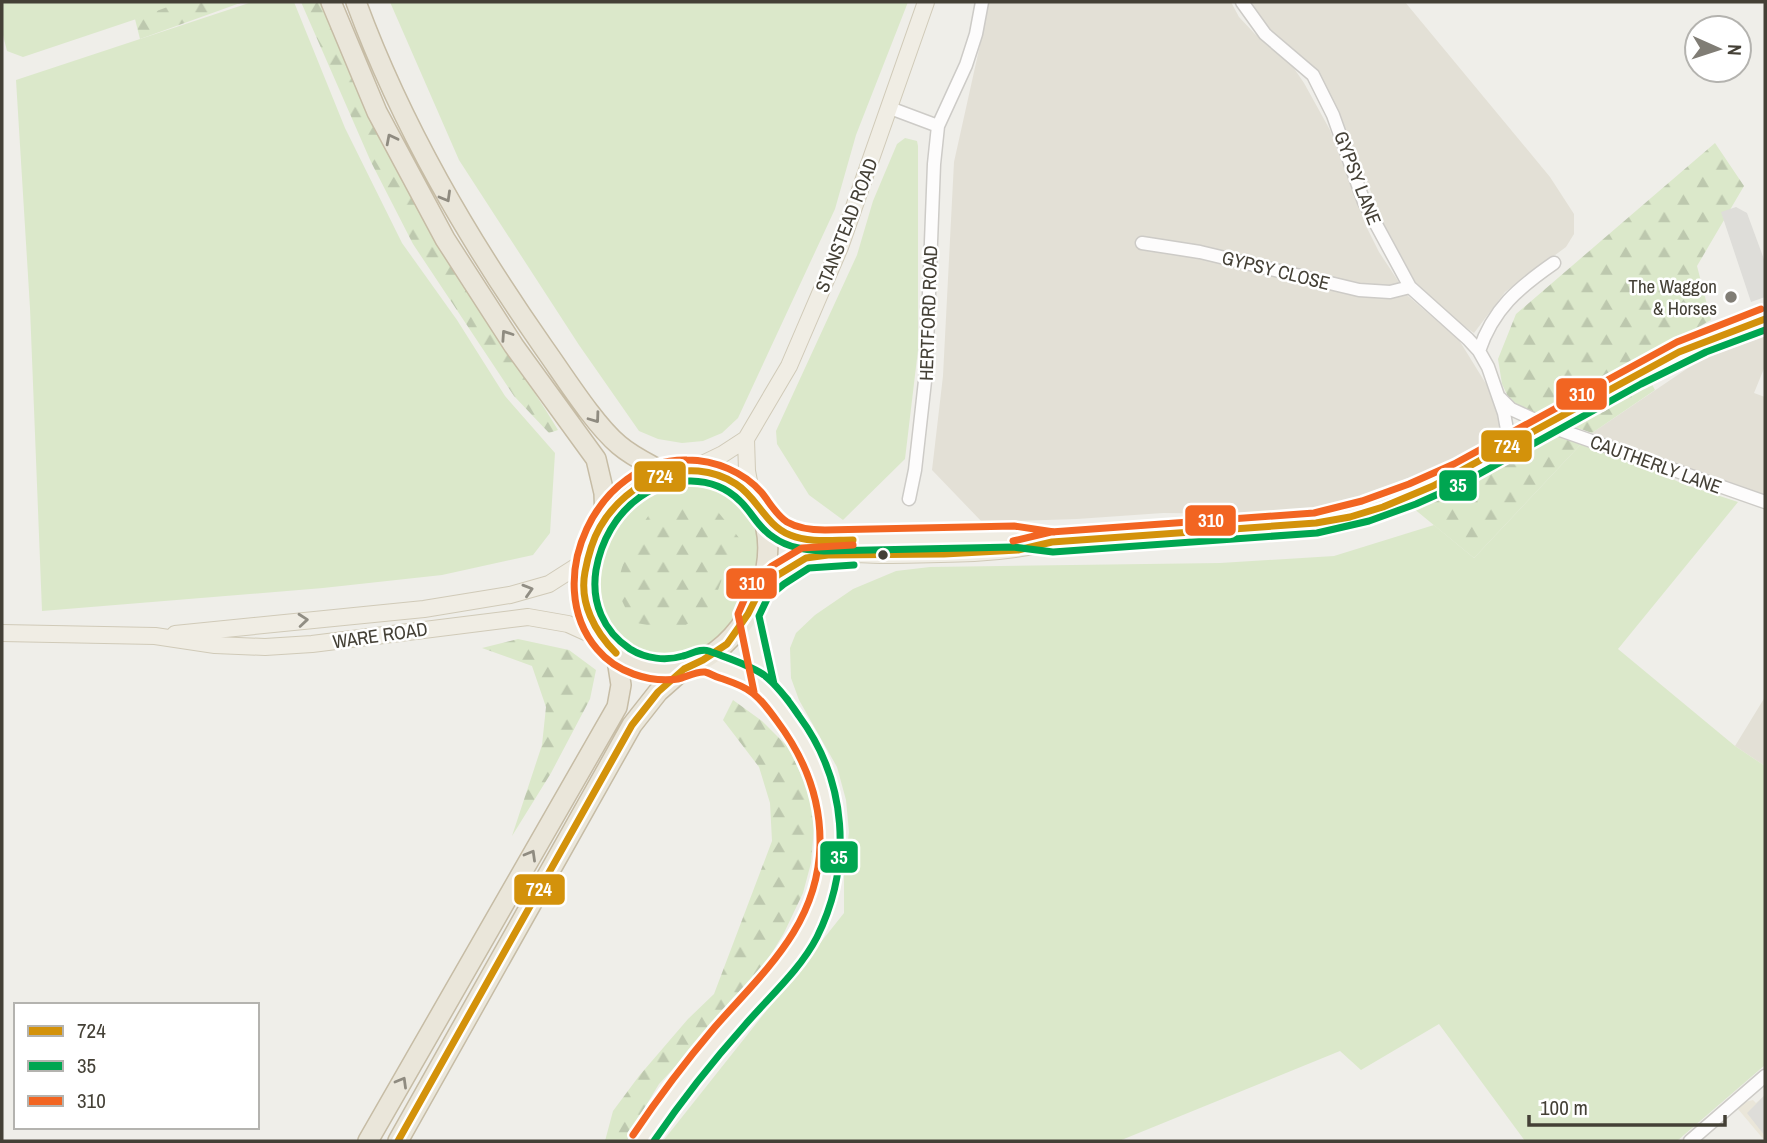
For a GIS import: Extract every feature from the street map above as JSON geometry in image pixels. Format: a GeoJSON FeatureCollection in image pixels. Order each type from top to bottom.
{"type":"FeatureCollection","features":[{"type":"Feature","properties":{"kind":"highway"},"geometry":{"type":"LineString","coordinates":[[331,2],[377,112],[444,239],[514,346],[596,460],[603,481],[605,518]]}},
{"type":"Feature","properties":{"kind":"highway"},"geometry":{"type":"LineString","coordinates":[[355,2],[416,141],[495,277],[604,430],[629,453],[665,473]]}},
{"type":"Feature","properties":{"kind":"highway"},"geometry":{"type":"LineString","coordinates":[[398,1141],[632,725],[658,692],[684,668],[703,660],[727,644],[748,614],[760,590],[768,563],[763,516],[751,497],[734,483],[692,469],[665,473],[644,482],[624,496],[605,518],[585,561],[584,587],[589,617],[601,639],[616,653],[635,664],[657,669],[684,668]]}},
{"type":"Feature","properties":{"kind":"highway"},"geometry":{"type":"LineString","coordinates":[[368,1141],[617,707],[621,685],[616,653]]}},
{"type":"Feature","properties":{"kind":"main road","name":"STANSTEAD ROAD"},"geometry":{"type":"LineString","coordinates":[[692,469],[746,439],[789,366],[840,247],[926,2]]}},
{"type":"Feature","properties":{"kind":"main road"},"geometry":{"type":"LineString","coordinates":[[760,590],[806,558],[828,555],[1018,550],[1052,542],[1273,527],[1350,517],[1424,490],[1510,446],[1679,352],[1765,319]]}},
{"type":"Feature","properties":{"kind":"main road"},"geometry":{"type":"LineString","coordinates":[[746,439],[751,497]]}},
{"type":"Feature","properties":{"kind":"main road"},"geometry":{"type":"LineString","coordinates":[[763,516],[787,534],[807,540],[1014,536],[1052,542]]}},
{"type":"Feature","properties":{"kind":"main road","name":"WARE ROAD"},"geometry":{"type":"LineString","coordinates":[[155,636],[424,609],[510,596],[549,584],[585,561]]}},
{"type":"Feature","properties":{"kind":"main road"},"geometry":{"type":"LineString","coordinates":[[748,614],[764,689]]}},
{"type":"Feature","properties":{"kind":"main road","name":"WARE ROAD"},"geometry":{"type":"LineString","coordinates":[[2,633],[155,636],[215,646],[265,647],[312,644],[528,617],[568,624],[601,639]]}},
{"type":"Feature","properties":{"kind":"main road"},"geometry":{"type":"LineString","coordinates":[[642,1141],[700,1060],[806,934],[825,890],[831,840],[828,798],[815,757],[798,729],[764,689],[736,672],[716,667],[703,660]]}},
{"type":"Feature","properties":{"kind":"street","name":"HERTFORD ROAD"},"geometry":{"type":"LineString","coordinates":[[909,499],[926,372],[934,164],[938,126],[976,34],[982,2]]}},
{"type":"Feature","properties":{"kind":"street","name":"GYPSY LANE"},"geometry":{"type":"LineString","coordinates":[[1242,2],[1265,34],[1313,75],[1333,115],[1364,202],[1410,287],[1479,351],[1500,398],[1510,446]]}},
{"type":"Feature","properties":{"kind":"street"},"geometry":{"type":"LineString","coordinates":[[890,108],[938,126]]}},
{"type":"Feature","properties":{"kind":"street","name":"GYPSY CLOSE"},"geometry":{"type":"LineString","coordinates":[[1142,243],[1200,252],[1359,290],[1390,292],[1410,287]]}},
{"type":"Feature","properties":{"kind":"street"},"geometry":{"type":"LineString","coordinates":[[1479,351],[1492,320],[1510,297],[1554,263]]}},
{"type":"Feature","properties":{"kind":"street"},"geometry":{"type":"LineString","coordinates":[[1500,398],[1511,409],[1546,425]]}},
{"type":"Feature","properties":{"kind":"street","name":"CAUTHERLY LANE"},"geometry":{"type":"LineString","coordinates":[[1546,425],[1765,502]]}},
{"type":"Feature","properties":{"kind":"street"},"geometry":{"type":"LineString","coordinates":[[1690,1141],[1765,1076]]}},
{"type":"Feature","properties":{"kind":"shaded area"},"geometry":{"type":"Polygon","coordinates":[[[987,2],[1231,2],[1239,17],[1255,34],[1287,58],[1304,83],[1330,130],[1366,226],[1379,252],[1408,296],[1459,340],[1496,400],[1502,429],[1499,440],[1437,473],[1355,504],[1250,514],[1163,513],[982,522],[932,470],[943,376],[954,162],[984,27],[987,2]]]}},
{"type":"Feature","properties":{"kind":"shaded area"},"geometry":{"type":"Polygon","coordinates":[[[1245,2],[1405,2],[1550,177],[1574,214],[1574,234],[1566,247],[1505,292],[1474,333],[1445,313],[1422,294],[1384,224],[1323,80],[1278,41],[1245,2]]]}},
{"type":"Feature","properties":{"kind":"shaded area"},"geometry":{"type":"Polygon","coordinates":[[[1736,207],[1747,213],[1765,262],[1765,297],[1751,302],[1721,212],[1736,207]]]}},
{"type":"Feature","properties":{"kind":"shaded area"},"geometry":{"type":"Polygon","coordinates":[[[1765,330],[1765,366],[1754,393],[1765,397],[1765,496],[1592,433],[1719,347],[1765,330]]]}},
{"type":"Feature","properties":{"kind":"shaded area"},"geometry":{"type":"Polygon","coordinates":[[[1765,697],[1765,766],[1735,746],[1765,697]]]}},
{"type":"Feature","properties":{"kind":"shaded area"},"geometry":{"type":"Polygon","coordinates":[[[1765,1095],[1765,1141],[1738,1109],[1745,1102],[1753,1100],[1756,1103],[1765,1095]]]}},
{"type":"Feature","properties":{"kind":"shaded area"},"geometry":{"type":"Polygon","coordinates":[[[1764,1096],[1765,1099],[1765,1136],[1747,1113],[1764,1096]]]}},
{"type":"Feature","properties":{"kind":"green space"},"geometry":{"type":"Polygon","coordinates":[[[2,2],[187,2],[23,57],[7,51],[2,31],[2,2]]]}},
{"type":"Feature","properties":{"kind":"green space"},"geometry":{"type":"Polygon","coordinates":[[[181,2],[243,2],[140,39],[135,19],[181,2]]]}},
{"type":"Feature","properties":{"kind":"green space"},"geometry":{"type":"Polygon","coordinates":[[[252,2],[294,2],[345,128],[402,243],[457,320],[505,396],[555,453],[550,533],[533,555],[442,575],[323,588],[42,611],[30,308],[16,80],[252,2]]]}},
{"type":"Feature","properties":{"kind":"green space"},"geometry":{"type":"Polygon","coordinates":[[[301,2],[323,2],[369,113],[424,218],[465,287],[558,430],[549,433],[514,396],[413,244],[371,162],[301,2]]]}},
{"type":"Feature","properties":{"kind":"green space"},"geometry":{"type":"Polygon","coordinates":[[[390,2],[908,2],[856,135],[835,209],[738,418],[722,433],[703,441],[682,443],[658,439],[639,431],[579,345],[459,160],[390,2]]]}},
{"type":"Feature","properties":{"kind":"green space"},"geometry":{"type":"Polygon","coordinates":[[[905,138],[917,141],[918,146],[918,350],[905,459],[843,520],[809,495],[777,444],[776,431],[857,255],[873,201],[897,144],[905,138]]]}},
{"type":"Feature","properties":{"kind":"green space"},"geometry":{"type":"Polygon","coordinates":[[[1715,143],[1744,186],[1697,266],[1711,320],[1539,417],[1511,403],[1502,384],[1498,359],[1516,314],[1715,143]]]}},
{"type":"Feature","properties":{"kind":"green space"},"geometry":{"type":"Polygon","coordinates":[[[1649,379],[1655,390],[1592,433],[1572,426],[1575,420],[1649,379]]]}},
{"type":"Feature","properties":{"kind":"green space"},"geometry":{"type":"Polygon","coordinates":[[[1550,435],[1583,442],[1474,558],[1413,508],[1490,473],[1550,435]]]}},
{"type":"Feature","properties":{"kind":"green space"},"geometry":{"type":"Polygon","coordinates":[[[1583,442],[1620,454],[1683,484],[1738,502],[1618,649],[1735,746],[1765,766],[1765,1065],[1677,1141],[1525,1141],[1439,1024],[1361,1070],[1340,1051],[1119,1141],[663,1141],[844,913],[844,873],[849,832],[846,800],[837,767],[799,700],[791,678],[790,648],[796,633],[815,615],[853,589],[896,571],[930,567],[1220,563],[1334,556],[1434,525],[1474,558],[1583,442]]]}},
{"type":"Feature","properties":{"kind":"green space"},"geometry":{"type":"Polygon","coordinates":[[[684,478],[720,487],[731,494],[746,511],[759,543],[756,577],[729,629],[712,646],[666,660],[631,652],[611,637],[592,605],[594,555],[606,530],[627,502],[647,487],[684,478]]]}},
{"type":"Feature","properties":{"kind":"green space"},"geometry":{"type":"Polygon","coordinates":[[[714,507],[740,539],[712,607],[677,631],[632,622],[616,588],[629,544],[653,509],[714,507]]]}},
{"type":"Feature","properties":{"kind":"green space"},"geometry":{"type":"Polygon","coordinates":[[[518,639],[569,650],[596,670],[590,699],[551,773],[512,836],[542,745],[546,707],[532,666],[482,648],[518,639]]]}},
{"type":"Feature","properties":{"kind":"green space"},"geometry":{"type":"Polygon","coordinates":[[[733,700],[762,721],[789,748],[811,797],[814,828],[811,863],[803,893],[784,933],[754,982],[659,1084],[627,1141],[605,1141],[613,1111],[688,1019],[714,994],[772,841],[770,803],[759,767],[723,720],[733,700]]]}},
{"type":"Feature","properties":{"kind":"transit line","name":"310"},"geometry":{"type":"LineString","coordinates":[[1013,541],[1051,532],[1314,513],[1362,501],[1454,464],[1677,342],[1761,309]]}},
{"type":"Feature","properties":{"kind":"transit line","name":"724"},"geometry":{"type":"LineString","coordinates":[[398,1141],[632,725],[658,692],[684,669],[727,644],[748,614],[760,590],[806,558],[828,555],[1018,550],[1052,542],[1316,523],[1350,517],[1383,507],[1433,486],[1679,352],[1765,319]]}},
{"type":"Feature","properties":{"kind":"transit line","name":"35"},"geometry":{"type":"LineString","coordinates":[[654,1141],[709,1067],[810,949],[829,909],[840,852],[835,795],[827,768],[815,741],[799,716],[769,679],[744,664],[706,650],[670,658],[643,655],[621,642],[606,625],[595,593],[598,559],[617,520],[640,497],[664,485],[704,482],[729,492],[763,529],[779,541],[797,548],[824,551],[1013,547],[1053,552],[1317,533],[1369,521],[1463,483],[1641,384],[1706,352],[1765,330]]}},
{"type":"Feature","properties":{"kind":"transit line","name":"310"},"geometry":{"type":"LineString","coordinates":[[633,1135],[682,1067],[769,967],[799,924],[817,874],[820,828],[814,795],[803,764],[787,735],[755,695],[705,672],[667,680],[634,674],[614,664],[597,649],[581,622],[574,591],[577,559],[587,529],[604,501],[627,479],[655,465],[687,460],[708,462],[738,473],[762,493],[783,519],[806,529],[1014,526],[1054,532]]}},
{"type":"Feature","properties":{"kind":"transit line","name":"724"},"geometry":{"type":"LineString","coordinates":[[616,653],[601,636],[590,616],[584,595],[585,572],[595,538],[612,510],[626,496],[660,476],[698,471],[717,475],[744,490],[781,531],[797,538],[853,540]]}},
{"type":"Feature","properties":{"kind":"transit line","name":"310"},"geometry":{"type":"LineString","coordinates":[[754,692],[738,614],[751,584],[772,566],[802,548],[853,545]]}},
{"type":"Feature","properties":{"kind":"transit line","name":"35"},"geometry":{"type":"LineString","coordinates":[[788,700],[774,684],[759,616],[768,597],[809,568],[854,565]]}},
{"type":"Feature","properties":{"kind":"place","name":"The Waggon & Horses"},"geometry":{"type":"Point","coordinates":[1731,297]}}]}
